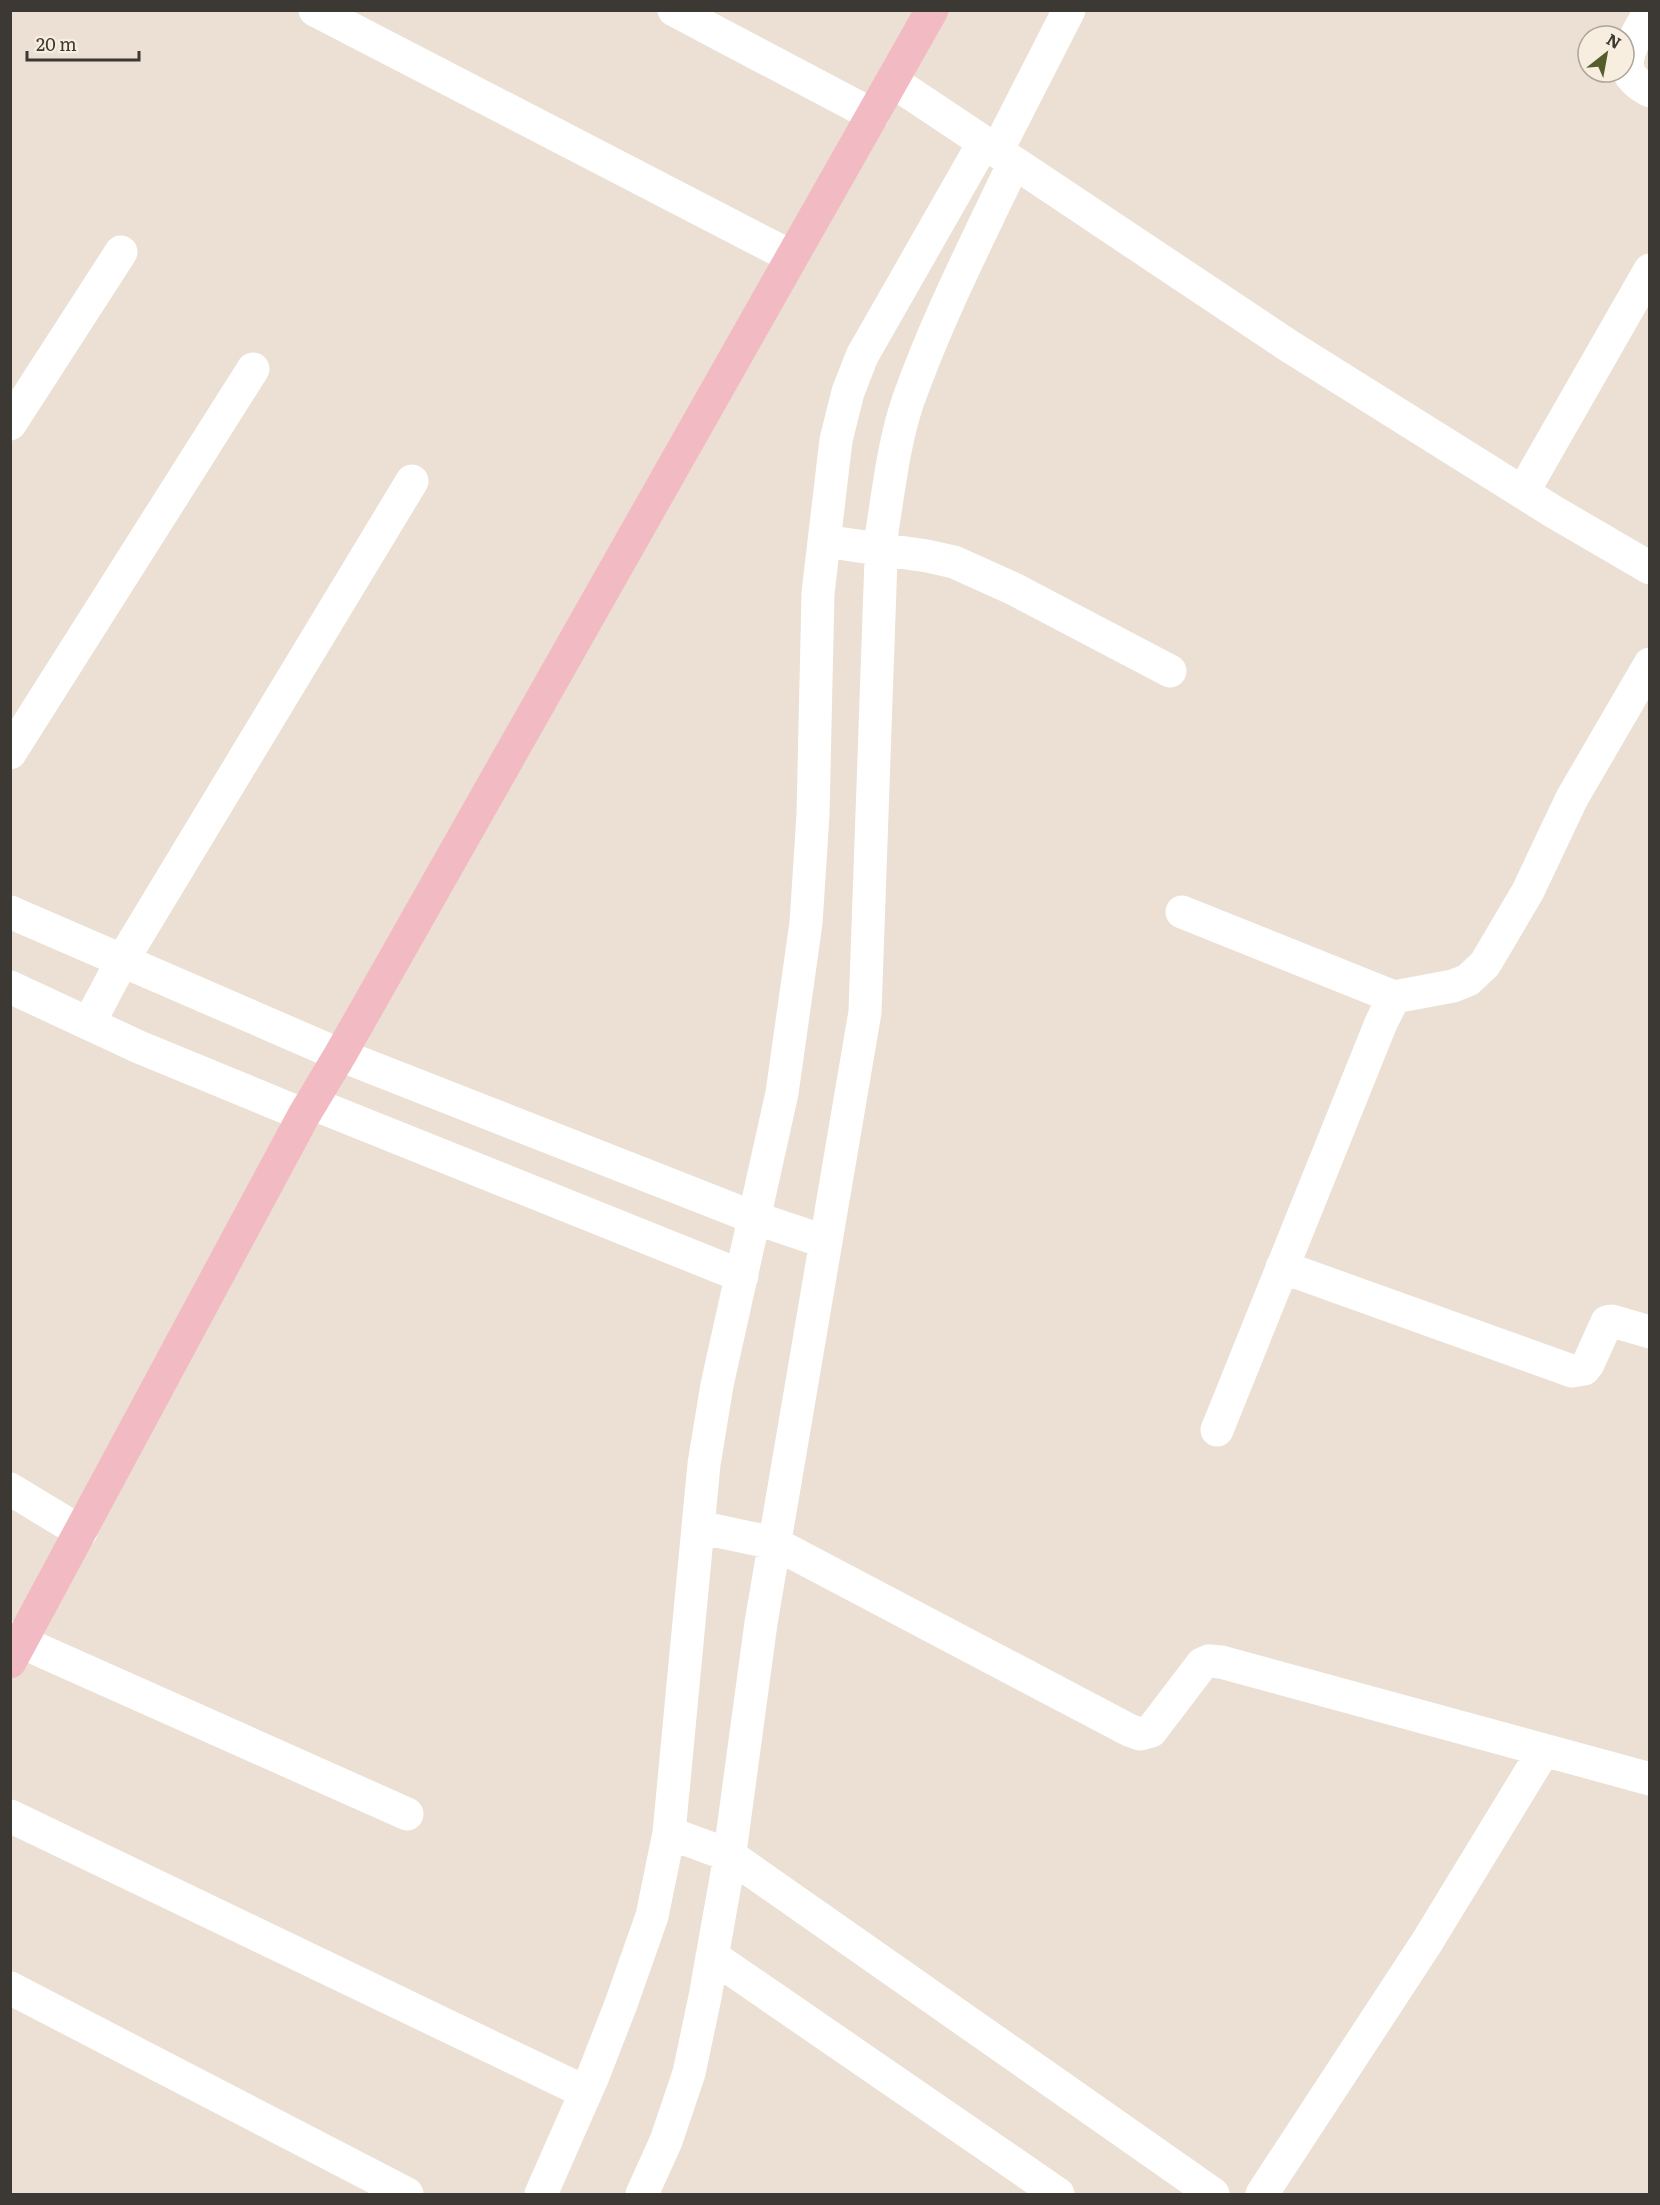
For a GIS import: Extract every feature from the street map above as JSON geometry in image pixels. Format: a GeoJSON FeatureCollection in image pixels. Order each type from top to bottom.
{"type":"FeatureCollection","features":[{"type":"Feature","properties":{"kind":"main road"},"geometry":{"type":"LineString","coordinates":[[14,1647],[81,1532],[308,1109],[932,10]]}},
{"type":"Feature","properties":{"kind":"street"},"geometry":{"type":"LineString","coordinates":[[315,10],[792,257]]}},
{"type":"Feature","properties":{"kind":"street"},"geometry":{"type":"LineString","coordinates":[[674,10],[873,115]]}},
{"type":"Feature","properties":{"kind":"street"},"geometry":{"type":"LineString","coordinates":[[541,2194],[621,2004],[652,1916],[669,1833],[704,1464],[717,1385],[782,1094],[807,923],[813,815],[818,593],[836,440],[848,392],[862,356],[998,152],[1069,10]]}},
{"type":"Feature","properties":{"kind":"street"},"geometry":{"type":"LineString","coordinates":[[1650,11],[1629,56],[1627,67],[1636,83],[1650,91]]}},
{"type":"Feature","properties":{"kind":"street"},"geometry":{"type":"LineString","coordinates":[[892,81],[1289,346],[1650,568]]}},
{"type":"Feature","properties":{"kind":"street"},"geometry":{"type":"LineString","coordinates":[[642,2194],[666,2141],[689,2073],[712,1956],[729,1855],[774,1542],[866,1012],[881,549],[894,460],[908,403],[939,322],[998,152]]}},
{"type":"Feature","properties":{"kind":"street"},"geometry":{"type":"LineString","coordinates":[[10,424],[121,252]]}},
{"type":"Feature","properties":{"kind":"street"},"geometry":{"type":"LineString","coordinates":[[1523,492],[1650,270]]}},
{"type":"Feature","properties":{"kind":"street"},"geometry":{"type":"LineString","coordinates":[[10,753],[253,369]]}},
{"type":"Feature","properties":{"kind":"street"},"geometry":{"type":"LineString","coordinates":[[88,1023],[122,960],[412,482]]}},
{"type":"Feature","properties":{"kind":"street"},"geometry":{"type":"LineString","coordinates":[[824,541],[954,562],[984,573],[1170,671]]}},
{"type":"Feature","properties":{"kind":"street"},"geometry":{"type":"LineString","coordinates":[[1182,912],[1394,997],[1453,986],[1468,980],[1485,964],[1528,891],[1572,798],[1650,664]]}},
{"type":"Feature","properties":{"kind":"street"},"geometry":{"type":"LineString","coordinates":[[10,912],[340,1055],[755,1218],[826,1242]]}},
{"type":"Feature","properties":{"kind":"street"},"geometry":{"type":"LineString","coordinates":[[10,987],[139,1047],[308,1109],[742,1276]]}},
{"type":"Feature","properties":{"kind":"street"},"geometry":{"type":"LineString","coordinates":[[1217,1430],[1381,1023],[1394,997]]}},
{"type":"Feature","properties":{"kind":"street"},"geometry":{"type":"LineString","coordinates":[[1282,1267],[1572,1371],[1584,1369],[1607,1322],[1612,1321],[1650,1332]]}},
{"type":"Feature","properties":{"kind":"street"},"geometry":{"type":"LineString","coordinates":[[10,1489],[81,1532]]}},
{"type":"Feature","properties":{"kind":"street"},"geometry":{"type":"LineString","coordinates":[[698,1527],[774,1542],[1129,1731],[1140,1734],[1150,1731],[1202,1664],[1209,1661],[1221,1662],[1650,1779]]}},
{"type":"Feature","properties":{"kind":"street"},"geometry":{"type":"LineString","coordinates":[[14,1647],[407,1814]]}},
{"type":"Feature","properties":{"kind":"street"},"geometry":{"type":"LineString","coordinates":[[1262,2194],[1428,1942],[1544,1750]]}},
{"type":"Feature","properties":{"kind":"street"},"geometry":{"type":"LineString","coordinates":[[10,1816],[585,2092]]}},
{"type":"Feature","properties":{"kind":"street"},"geometry":{"type":"LineString","coordinates":[[669,1833],[729,1855],[1200,2191]]}},
{"type":"Feature","properties":{"kind":"street"},"geometry":{"type":"LineString","coordinates":[[712,1956],[1058,2194]]}},
{"type":"Feature","properties":{"kind":"street"},"geometry":{"type":"LineString","coordinates":[[10,1988],[407,2194]]}}]}
